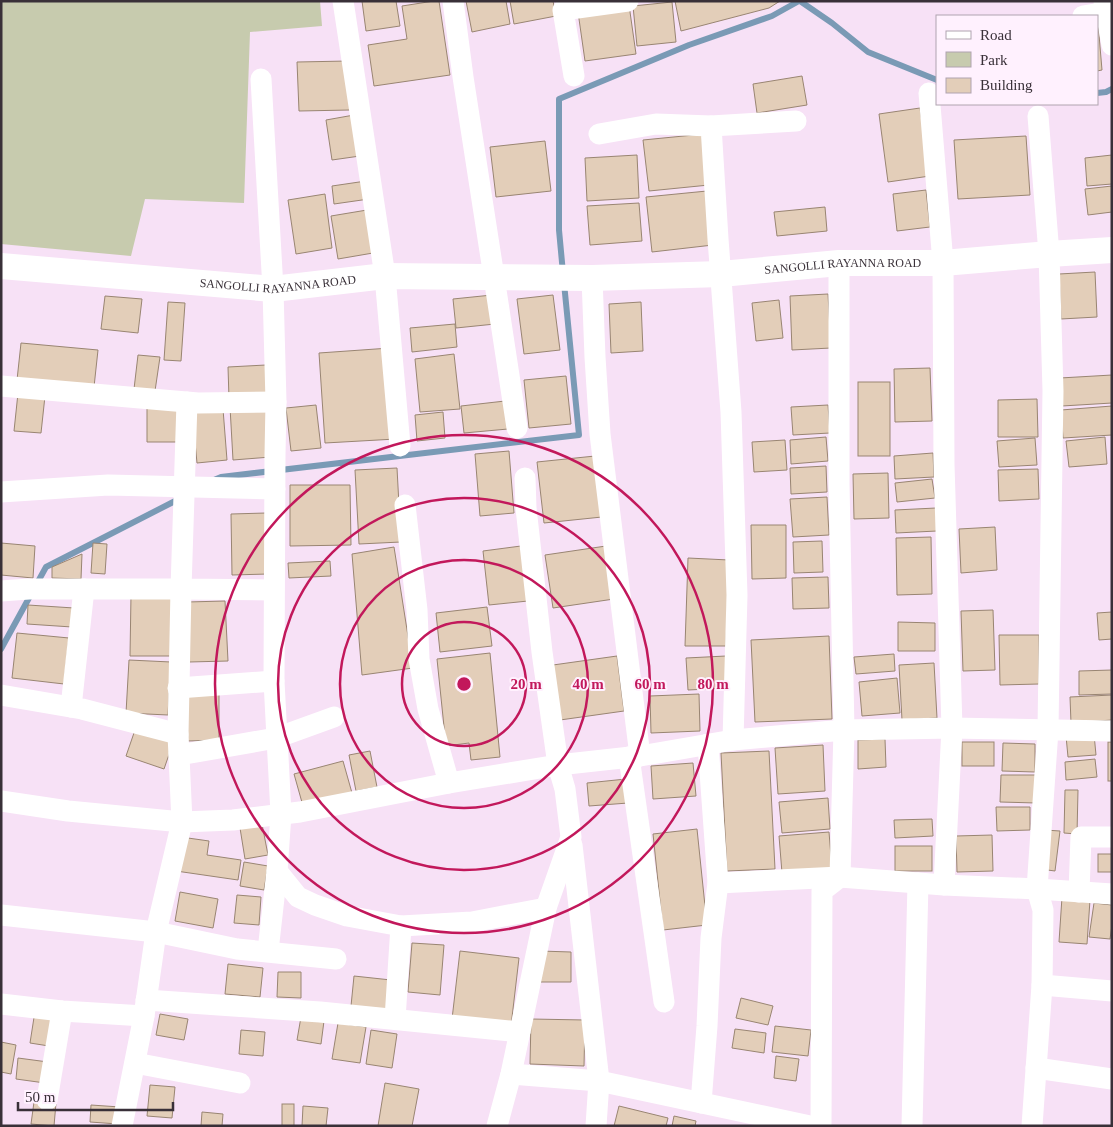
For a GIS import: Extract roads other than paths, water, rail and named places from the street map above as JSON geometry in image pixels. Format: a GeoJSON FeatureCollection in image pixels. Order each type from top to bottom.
{"type":"FeatureCollection","features":[{"type":"Feature","properties":{"kind":"street"},"geometry":{"type":"LineString","coordinates":[[344,1],[385,276],[400,446]]}},
{"type":"Feature","properties":{"kind":"street"},"geometry":{"type":"LineString","coordinates":[[453,1],[517,428]]}},
{"type":"Feature","properties":{"kind":"street"},"geometry":{"type":"LineString","coordinates":[[574,76],[562,6],[628,1]]}},
{"type":"Feature","properties":{"kind":"street"},"geometry":{"type":"LineString","coordinates":[[1086,15],[1107,8],[1112,45]]}},
{"type":"Feature","properties":{"kind":"street"},"geometry":{"type":"LineString","coordinates":[[261,79],[273,289],[276,402],[274,680],[281,814],[268,952]]}},
{"type":"Feature","properties":{"kind":"street"},"geometry":{"type":"LineString","coordinates":[[929,93],[943,263],[944,464],[952,728],[944,885]]}},
{"type":"Feature","properties":{"kind":"street"},"geometry":{"type":"LineString","coordinates":[[1032,1126],[1042,985],[1043,910],[1037,888],[1048,730],[1053,391],[1049,254],[1038,116]]}},
{"type":"Feature","properties":{"kind":"street"},"geometry":{"type":"LineString","coordinates":[[599,134],[656,124],[711,126],[796,121]]}},
{"type":"Feature","properties":{"kind":"street"},"geometry":{"type":"LineString","coordinates":[[711,126],[731,412],[736,575],[733,740]]}},
{"type":"Feature","properties":{"kind":"street","name":"SANGOLLI RAYANNA ROAD"},"geometry":{"type":"LineString","coordinates":[[1,266],[273,289],[385,276],[573,277],[721,274],[838,263],[943,263],[1112,250]]}},
{"type":"Feature","properties":{"kind":"street"},"geometry":{"type":"LineString","coordinates":[[838,263],[839,484],[844,730],[840,877]]}},
{"type":"Feature","properties":{"kind":"street"},"geometry":{"type":"LineString","coordinates":[[573,277],[595,357],[600,426],[634,756],[664,1002]]}},
{"type":"Feature","properties":{"kind":"street"},"geometry":{"type":"LineString","coordinates":[[1,386],[198,403],[276,402]]}},
{"type":"Feature","properties":{"kind":"street"},"geometry":{"type":"LineString","coordinates":[[122,1126],[145,1008],[156,932],[182,822],[178,744],[178,688],[187,402]]}},
{"type":"Feature","properties":{"kind":"street"},"geometry":{"type":"LineString","coordinates":[[525,478],[526,508],[542,652],[558,765],[565,789],[599,1081],[596,1126]]}},
{"type":"Feature","properties":{"kind":"street"},"geometry":{"type":"LineString","coordinates":[[1,492],[108,485],[275,489]]}},
{"type":"Feature","properties":{"kind":"street"},"geometry":{"type":"LineString","coordinates":[[405,505],[417,610],[419,659],[428,709],[449,783]]}},
{"type":"Feature","properties":{"kind":"street"},"geometry":{"type":"LineString","coordinates":[[1,591],[37,589],[274,590]]}},
{"type":"Feature","properties":{"kind":"street"},"geometry":{"type":"LineString","coordinates":[[72,707],[84,589]]}},
{"type":"Feature","properties":{"kind":"street"},"geometry":{"type":"LineString","coordinates":[[178,688],[274,680]]}},
{"type":"Feature","properties":{"kind":"street"},"geometry":{"type":"LineString","coordinates":[[1,695],[72,707],[178,744],[276,738],[334,718]]}},
{"type":"Feature","properties":{"kind":"street"},"geometry":{"type":"LineString","coordinates":[[1,801],[182,822],[233,820],[281,814],[558,765],[634,756],[733,740],[844,730],[952,728],[1112,731]]}},
{"type":"Feature","properties":{"kind":"street"},"geometry":{"type":"LineString","coordinates":[[702,1103],[711,938],[718,883],[708,744]]}},
{"type":"Feature","properties":{"kind":"street"},"geometry":{"type":"LineString","coordinates":[[497,1126],[511,1074],[546,908],[571,837]]}},
{"type":"Feature","properties":{"kind":"street"},"geometry":{"type":"LineString","coordinates":[[1079,892],[1081,837],[1112,837]]}},
{"type":"Feature","properties":{"kind":"street"},"geometry":{"type":"LineString","coordinates":[[277,871],[298,897],[347,916],[401,926],[472,922],[546,908]]}},
{"type":"Feature","properties":{"kind":"street"},"geometry":{"type":"LineString","coordinates":[[821,1126],[822,891],[840,877]]}},
{"type":"Feature","properties":{"kind":"street"},"geometry":{"type":"LineString","coordinates":[[718,883],[840,877],[1112,894]]}},
{"type":"Feature","properties":{"kind":"street"},"geometry":{"type":"LineString","coordinates":[[912,1126],[918,883]]}},
{"type":"Feature","properties":{"kind":"street"},"geometry":{"type":"LineString","coordinates":[[1,915],[156,932],[237,948],[336,958]]}},
{"type":"Feature","properties":{"kind":"street"},"geometry":{"type":"LineString","coordinates":[[395,1019],[401,926]]}},
{"type":"Feature","properties":{"kind":"street"},"geometry":{"type":"LineString","coordinates":[[1042,985],[1112,991]]}},
{"type":"Feature","properties":{"kind":"street"},"geometry":{"type":"LineString","coordinates":[[1,1004],[62,1011],[145,1008],[272,1009],[520,1032]]}},
{"type":"Feature","properties":{"kind":"street"},"geometry":{"type":"LineString","coordinates":[[47,1100],[62,1011]]}},
{"type":"Feature","properties":{"kind":"street"},"geometry":{"type":"LineString","coordinates":[[135,1063],[240,1084]]}},
{"type":"Feature","properties":{"kind":"street"},"geometry":{"type":"LineString","coordinates":[[1036,1068],[1112,1078]]}},
{"type":"Feature","properties":{"kind":"street"},"geometry":{"type":"LineString","coordinates":[[511,1074],[599,1081],[810,1126]]}},
{"type":"Feature","properties":{"kind":"waterway"},"geometry":{"type":"LineString","coordinates":[[563,273],[559,230],[559,99],[689,45],[772,16],[799,1]]}},
{"type":"Feature","properties":{"kind":"waterway"},"geometry":{"type":"LineString","coordinates":[[800,1],[832,23],[868,52],[936,80]]}},
{"type":"Feature","properties":{"kind":"waterway"},"geometry":{"type":"LineString","coordinates":[[1098,93],[1112,89]]}},
{"type":"Feature","properties":{"kind":"waterway"},"geometry":{"type":"LineString","coordinates":[[214,480],[221,477],[579,435],[564,283]]}},
{"type":"Feature","properties":{"kind":"waterway"},"geometry":{"type":"LineString","coordinates":[[1,649],[46,567],[181,498]]}}]}
